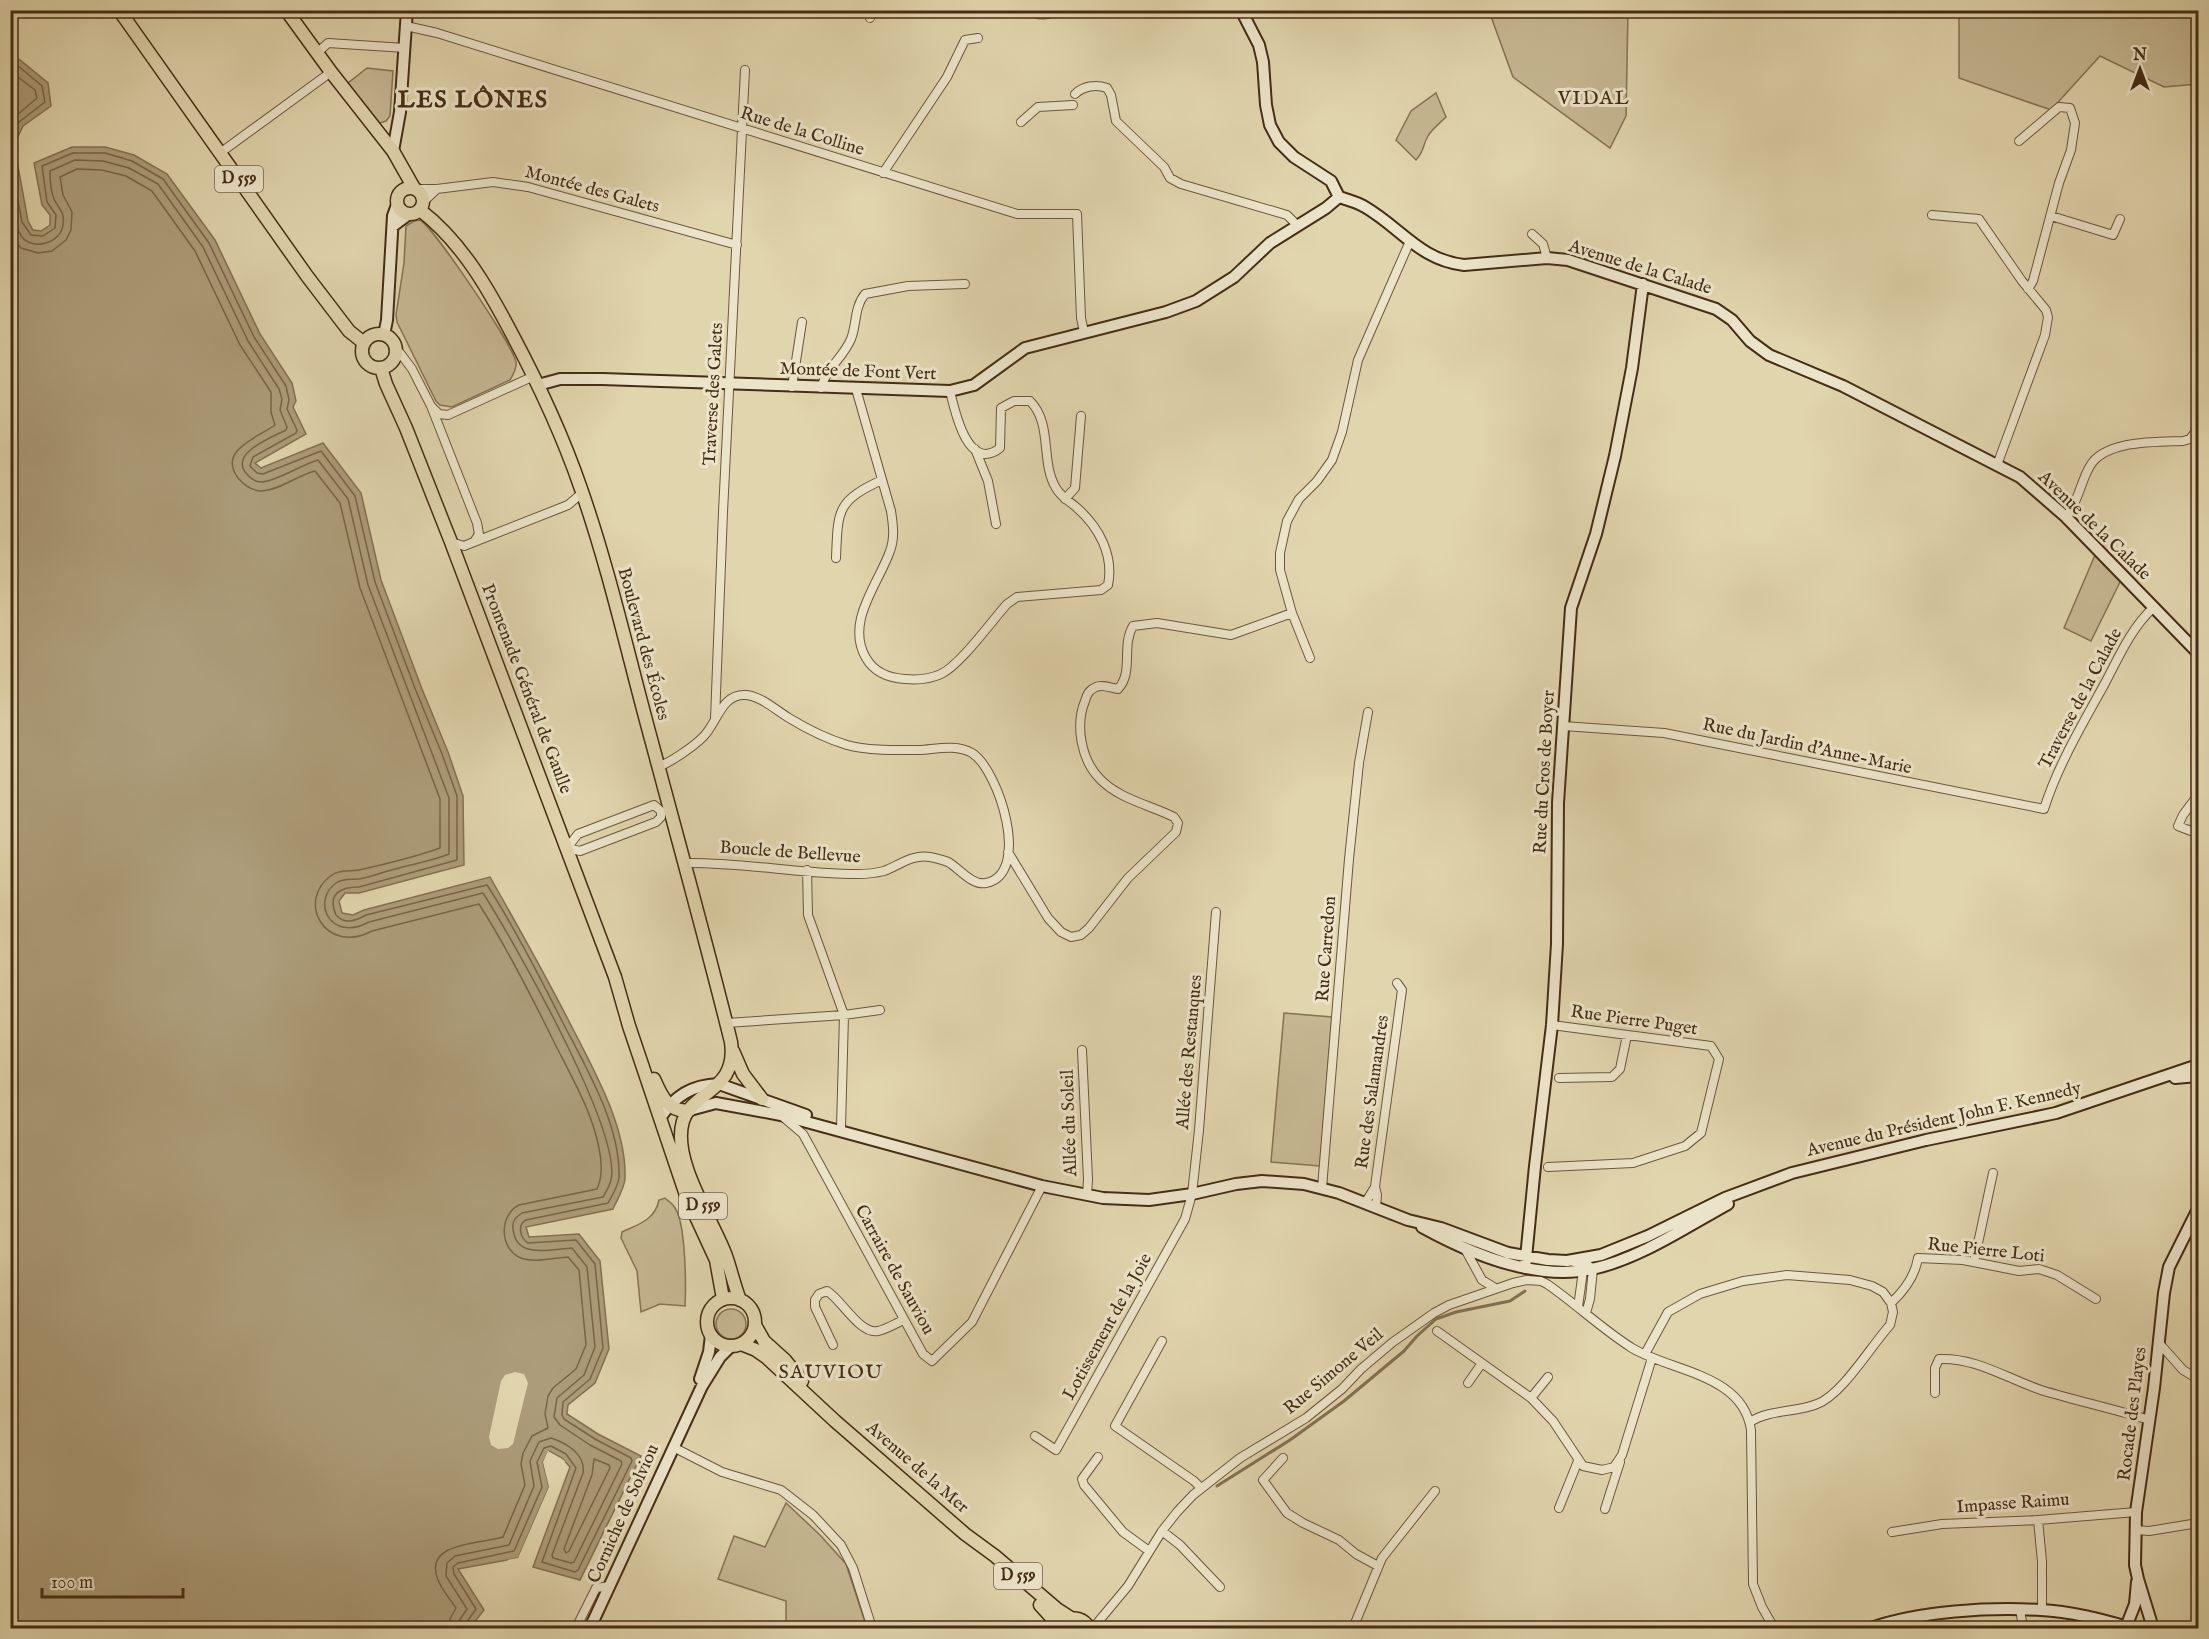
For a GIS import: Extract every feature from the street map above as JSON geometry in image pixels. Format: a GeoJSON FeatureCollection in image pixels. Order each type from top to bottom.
{"type":"FeatureCollection","features":[{"type":"Feature","properties":{"kind":"main road"},"geometry":{"type":"LineString","coordinates":[[286,10],[382,136],[395,155],[415,189],[422,195],[417,208],[402,211],[398,199],[395,155]]}},
{"type":"Feature","properties":{"kind":"main road","name":"D 559"},"geometry":{"type":"LineString","coordinates":[[121,11],[343,324],[364,343]]}},
{"type":"Feature","properties":{"kind":"main road"},"geometry":{"type":"LineString","coordinates":[[398,199],[406,188],[415,189]]}},
{"type":"Feature","properties":{"kind":"main road","name":"Boulevard des Écoles"},"geometry":{"type":"LineString","coordinates":[[417,208],[438,225],[462,251],[502,315],[536,380],[560,433],[582,492],[658,767],[665,809],[685,863],[727,1023],[732,1051],[727,1072],[719,1084],[696,1102],[690,1110]]}},
{"type":"Feature","properties":{"kind":"main road"},"geometry":{"type":"LineString","coordinates":[[384,335],[393,342],[396,352],[390,364],[381,368],[370,366],[366,363],[362,353],[364,343],[370,337],[384,335]]}},
{"type":"Feature","properties":{"kind":"main road","name":"Promenade Général de Gaulle"},"geometry":{"type":"LineString","coordinates":[[381,368],[451,542],[615,977],[660,1118]]}},
{"type":"Feature","properties":{"kind":"main road","name":"Promenade Général de Gaulle"},"geometry":{"type":"LineString","coordinates":[[629,1026],[662,1096],[669,1105]]}},
{"type":"Feature","properties":{"kind":"main road"},"geometry":{"type":"LineString","coordinates":[[732,1051],[743,1074],[762,1099]]}},
{"type":"Feature","properties":{"kind":"main road"},"geometry":{"type":"LineString","coordinates":[[669,1105],[678,1111],[690,1110]]}},
{"type":"Feature","properties":{"kind":"main road","name":"D 559"},"geometry":{"type":"LineString","coordinates":[[690,1110],[682,1123],[683,1154],[695,1190],[726,1256],[740,1300]]}},
{"type":"Feature","properties":{"kind":"main road","name":"D 559"},"geometry":{"type":"LineString","coordinates":[[660,1118],[686,1195],[716,1260],[723,1299]]}},
{"type":"Feature","properties":{"kind":"main road"},"geometry":{"type":"LineString","coordinates":[[723,1299],[740,1300],[753,1312],[755,1325],[752,1334],[736,1345],[720,1343],[711,1335],[707,1325],[709,1312],[723,1299]]}},
{"type":"Feature","properties":{"kind":"main road","name":"Avenue de la Mer"},"geometry":{"type":"LineString","coordinates":[[755,1325],[764,1341],[785,1360],[846,1430]]}},
{"type":"Feature","properties":{"kind":"main road","name":"Avenue de la Mer"},"geometry":{"type":"LineString","coordinates":[[736,1345],[756,1350],[766,1357],[965,1534],[1051,1615],[1059,1628]]}},
{"type":"Feature","properties":{"kind":"main road","name":"Avenue de la Mer"},"geometry":{"type":"LineString","coordinates":[[965,1534],[995,1556],[1057,1610],[1071,1618],[1082,1620],[1091,1629]]}},
{"type":"Feature","properties":{"kind":"main road"},"geometry":{"type":"LineString","coordinates":[[1059,1628],[1062,1623],[1071,1618]]}},
{"type":"Feature","properties":{"kind":"street"},"geometry":{"type":"LineString","coordinates":[[395,155],[407,10]]}},
{"type":"Feature","properties":{"kind":"street"},"geometry":{"type":"LineString","coordinates":[[1029,10],[1033,14],[1051,15],[1059,10]]}},
{"type":"Feature","properties":{"kind":"street","name":"Avenue de la Calade"},"geometry":{"type":"LineString","coordinates":[[1241,10],[1259,45],[1270,125],[1279,142],[1294,157],[1331,181],[1339,197],[1364,206],[1410,242],[1432,256],[1452,264],[1547,258],[1568,260],[1716,309],[1732,320],[1750,341],[1769,355],[1843,386],[2020,477],[2066,517],[2199,653]]}},
{"type":"Feature","properties":{"kind":"street","name":"Rue de la Colline"},"geometry":{"type":"LineString","coordinates":[[406,26],[437,33],[1017,214],[1077,214],[1081,318],[1084,332]]}},
{"type":"Feature","properties":{"kind":"street"},"geometry":{"type":"LineString","coordinates":[[883,173],[947,77],[965,40],[978,38]]}},
{"type":"Feature","properties":{"kind":"street"},"geometry":{"type":"LineString","coordinates":[[317,53],[328,43],[405,48]]}},
{"type":"Feature","properties":{"kind":"street","name":"Traverse des Galets"},"geometry":{"type":"LineString","coordinates":[[715,719],[746,70]]}},
{"type":"Feature","properties":{"kind":"street"},"geometry":{"type":"LineString","coordinates":[[220,153],[331,72]]}},
{"type":"Feature","properties":{"kind":"street"},"geometry":{"type":"LineString","coordinates":[[1075,94],[1081,89],[1094,86],[1107,88],[1111,95],[1116,121],[1164,167],[1173,180],[1287,215],[1297,225]]}},
{"type":"Feature","properties":{"kind":"street"},"geometry":{"type":"LineString","coordinates":[[1021,122],[1038,107],[1073,105]]}},
{"type":"Feature","properties":{"kind":"street"},"geometry":{"type":"LineString","coordinates":[[2019,141],[2059,107],[2070,108],[2074,134],[2032,282],[2028,288]]}},
{"type":"Feature","properties":{"kind":"street"},"geometry":{"type":"LineString","coordinates":[[382,136],[399,123]]}},
{"type":"Feature","properties":{"kind":"street","name":"Montée des Galets"},"geometry":{"type":"LineString","coordinates":[[415,189],[437,189],[493,182],[528,187],[737,245]]}},
{"type":"Feature","properties":{"kind":"street"},"geometry":{"type":"LineString","coordinates":[[393,226],[437,189]]}},
{"type":"Feature","properties":{"kind":"street","name":"Montée de Font Vert"},"geometry":{"type":"LineString","coordinates":[[431,406],[439,414],[448,415],[536,380],[560,379],[950,392],[974,385],[1025,348],[1166,312],[1196,301],[1221,287],[1260,251],[1339,197]]}},
{"type":"Feature","properties":{"kind":"street"},"geometry":{"type":"LineString","coordinates":[[384,335],[394,210],[398,199]]}},
{"type":"Feature","properties":{"kind":"street"},"geometry":{"type":"LineString","coordinates":[[1932,215],[1979,219],[2046,310],[2047,324],[1997,465]]}},
{"type":"Feature","properties":{"kind":"street"},"geometry":{"type":"LineString","coordinates":[[2051,216],[2114,236],[2120,219]]}},
{"type":"Feature","properties":{"kind":"street"},"geometry":{"type":"LineString","coordinates":[[1532,234],[1543,244],[1547,258]]}},
{"type":"Feature","properties":{"kind":"street"},"geometry":{"type":"LineString","coordinates":[[1310,658],[1292,613],[1280,570],[1281,546],[1287,521],[1299,499],[1317,481],[1332,460],[1342,432],[1358,360],[1410,242]]}},
{"type":"Feature","properties":{"kind":"street"},"geometry":{"type":"LineString","coordinates":[[821,388],[829,368],[845,351],[852,337],[858,306],[866,294],[908,286],[965,284]]}},
{"type":"Feature","properties":{"kind":"street","name":"Rue du Cros de Boyer"},"geometry":{"type":"LineString","coordinates":[[1526,1263],[1530,1206],[1552,1025],[1557,944],[1558,803],[1571,608],[1596,534],[1615,456],[1632,368],[1643,284]]}},
{"type":"Feature","properties":{"kind":"street"},"geometry":{"type":"LineString","coordinates":[[792,387],[802,322]]}},
{"type":"Feature","properties":{"kind":"street"},"geometry":{"type":"LineString","coordinates":[[396,352],[400,353],[412,369],[431,406],[477,523],[478,534],[474,542]]}},
{"type":"Feature","properties":{"kind":"street"},"geometry":{"type":"LineString","coordinates":[[856,389],[891,511],[894,531],[891,550],[862,613],[859,631],[861,649],[871,667],[888,676],[903,679],[920,679],[941,674],[954,664],[1007,604],[1017,597],[1101,590],[1108,585],[1109,563],[1104,542],[1077,508],[1056,488],[1051,476],[1042,422],[1037,408],[1030,401],[1014,401],[1001,408],[1000,448],[992,454],[983,454],[968,442],[957,422],[950,392]]}},
{"type":"Feature","properties":{"kind":"street"},"geometry":{"type":"LineString","coordinates":[[1065,499],[1075,488],[1081,416]]}},
{"type":"Feature","properties":{"kind":"street"},"geometry":{"type":"LineString","coordinates":[[2066,517],[2075,507],[2091,464],[2105,453],[2133,444],[2183,441],[2190,439],[2199,428]]}},
{"type":"Feature","properties":{"kind":"street"},"geometry":{"type":"LineString","coordinates":[[975,448],[988,481],[996,524]]}},
{"type":"Feature","properties":{"kind":"street"},"geometry":{"type":"LineString","coordinates":[[836,558],[838,518],[843,508],[851,496],[882,480]]}},
{"type":"Feature","properties":{"kind":"street"},"geometry":{"type":"LineString","coordinates":[[451,542],[464,546],[568,505],[582,492]]}},
{"type":"Feature","properties":{"kind":"street","name":"Traverse de la Calade"},"geometry":{"type":"LineString","coordinates":[[2043,809],[2062,763],[2115,664],[2137,626],[2153,608]]}},
{"type":"Feature","properties":{"kind":"street"},"geometry":{"type":"LineString","coordinates":[[1008,852],[1048,918],[1061,932],[1071,937],[1081,935],[1128,878],[1176,831],[1178,823],[1174,817],[1109,788],[1098,778],[1082,743],[1079,722],[1089,691],[1098,686],[1118,689],[1125,682],[1127,636],[1132,626],[1157,623],[1231,635],[1292,613]]}},
{"type":"Feature","properties":{"kind":"street","name":"Boucle de Bellevue"},"geometry":{"type":"LineString","coordinates":[[658,767],[704,736],[726,703],[745,694],[757,698],[816,733],[848,745],[920,750],[950,747],[969,751],[991,775],[1006,816],[1008,852],[1005,868],[986,884],[978,882],[947,862],[929,856],[909,858],[882,871],[857,874],[738,864],[685,863]]}},
{"type":"Feature","properties":{"kind":"street","name":"Rue Carredon"},"geometry":{"type":"LineString","coordinates":[[1322,1188],[1349,859],[1359,764],[1368,712]]}},
{"type":"Feature","properties":{"kind":"street","name":"Rue du Jardin d'Anne-Marie"},"geometry":{"type":"LineString","coordinates":[[1563,726],[1664,733],[2043,809]]}},
{"type":"Feature","properties":{"kind":"street"},"geometry":{"type":"LineString","coordinates":[[2191,831],[2178,826],[2183,815],[2199,795]]}},
{"type":"Feature","properties":{"kind":"street"},"geometry":{"type":"LineString","coordinates":[[654,805],[665,809],[656,822],[580,851],[567,848],[578,834],[654,805]]}},
{"type":"Feature","properties":{"kind":"street"},"geometry":{"type":"LineString","coordinates":[[807,870],[808,915],[844,1015],[841,1128]]}},
{"type":"Feature","properties":{"kind":"street","name":"Allée des Restanques"},"geometry":{"type":"LineString","coordinates":[[1192,1194],[1216,912]]}},
{"type":"Feature","properties":{"kind":"street","name":"Rue des Salamandres"},"geometry":{"type":"LineString","coordinates":[[1371,1205],[1377,1195],[1375,1187],[1402,990],[1397,983]]}},
{"type":"Feature","properties":{"kind":"street"},"geometry":{"type":"LineString","coordinates":[[727,1023],[844,1015],[880,1010]]}},
{"type":"Feature","properties":{"kind":"street","name":"Rue Pierre Puget"},"geometry":{"type":"LineString","coordinates":[[1548,1167],[1633,1163],[1685,1146],[1701,1132],[1719,1059],[1711,1046],[1552,1025]]}},
{"type":"Feature","properties":{"kind":"street"},"geometry":{"type":"LineString","coordinates":[[1559,1078],[1612,1077],[1620,1069],[1627,1035]]}},
{"type":"Feature","properties":{"kind":"street","name":"Allée du Soleil"},"geometry":{"type":"LineString","coordinates":[[1082,1050],[1087,1195]]}},
{"type":"Feature","properties":{"kind":"street","name":"Avenue du Président John F. Kennedy"},"geometry":{"type":"LineString","coordinates":[[1408,1220],[1441,1228],[1500,1250],[1526,1263],[1567,1261],[1601,1255],[1648,1236],[1725,1198],[1792,1173],[1926,1140],[2056,1113],[2199,1065]]}},
{"type":"Feature","properties":{"kind":"street","name":"Avenue du Président John F. Kennedy"},"geometry":{"type":"LineString","coordinates":[[2154,1080],[2199,1076]]}},
{"type":"Feature","properties":{"kind":"street"},"geometry":{"type":"LineString","coordinates":[[660,1118],[674,1100],[693,1089],[719,1084]]}},
{"type":"Feature","properties":{"kind":"street","name":"Avenue du Président John F. Kennedy"},"geometry":{"type":"LineString","coordinates":[[719,1084],[858,1135]]}},
{"type":"Feature","properties":{"kind":"street","name":"Avenue du Président John F. Kennedy"},"geometry":{"type":"LineString","coordinates":[[690,1110],[716,1103],[781,1115],[1042,1186],[1087,1195],[1149,1200],[1262,1181],[1283,1181],[1322,1188],[1408,1220],[1464,1248],[1557,1272],[1588,1268],[1633,1256],[1728,1204],[1742,1193]]}},
{"type":"Feature","properties":{"kind":"street","name":"Carraire de Sauviou"},"geometry":{"type":"LineString","coordinates":[[781,1115],[803,1134],[923,1354],[932,1361],[972,1322],[1042,1186]]}},
{"type":"Feature","properties":{"kind":"street"},"geometry":{"type":"LineString","coordinates":[[803,1134],[814,1124]]}},
{"type":"Feature","properties":{"kind":"street"},"geometry":{"type":"LineString","coordinates":[[1974,1262],[1993,1173]]}},
{"type":"Feature","properties":{"kind":"street","name":"Lotissement de la Joie"},"geometry":{"type":"LineString","coordinates":[[1035,1436],[1056,1450],[1185,1220],[1192,1194]]}},
{"type":"Feature","properties":{"kind":"street","name":"Rocade des Playes"},"geometry":{"type":"LineString","coordinates":[[2151,1624],[2138,1579],[2134,1549],[2136,1512],[2169,1267],[2199,1209]]}},
{"type":"Feature","properties":{"kind":"street"},"geometry":{"type":"LineString","coordinates":[[1464,1248],[1482,1280],[1495,1288]]}},
{"type":"Feature","properties":{"kind":"street"},"geometry":{"type":"LineString","coordinates":[[1578,1307],[1588,1268],[1601,1255]]}},
{"type":"Feature","properties":{"kind":"street","name":"Rue Pierre Loti"},"geometry":{"type":"LineString","coordinates":[[1891,1303],[1904,1292],[1918,1258],[1974,1262],[2019,1271],[2039,1269],[2057,1275],[2096,1299]]}},
{"type":"Feature","properties":{"kind":"street"},"geometry":{"type":"LineString","coordinates":[[1567,1261],[1588,1268]]}},
{"type":"Feature","properties":{"kind":"street"},"geometry":{"type":"LineString","coordinates":[[1586,1313],[1590,1299],[1588,1268]]}},
{"type":"Feature","properties":{"kind":"street"},"geometry":{"type":"LineString","coordinates":[[1605,1509],[1648,1356],[1668,1312],[1700,1294],[1743,1281],[1787,1275],[1850,1280],[1872,1286],[1883,1292],[1891,1303],[1893,1312],[1890,1325],[1832,1396],[1818,1404],[1771,1413],[1750,1422],[1753,1584],[1774,1629]]}},
{"type":"Feature","properties":{"kind":"street","name":"Rue Simone Veil"},"geometry":{"type":"LineString","coordinates":[[1091,1629],[1128,1587],[1162,1531],[1201,1488],[1240,1458],[1314,1412],[1393,1341],[1434,1313],[1495,1288],[1527,1280],[1541,1281],[1623,1342],[1648,1356],[1714,1381],[1741,1404],[1750,1422]]}},
{"type":"Feature","properties":{"kind":"street"},"geometry":{"type":"LineString","coordinates":[[833,1345],[815,1307],[815,1300],[819,1294],[827,1291],[868,1331],[878,1332],[904,1320]]}},
{"type":"Feature","properties":{"kind":"street"},"geometry":{"type":"LineString","coordinates":[[1437,1331],[1531,1398],[1553,1421],[1583,1466],[1602,1470],[1614,1467],[1622,1455]]}},
{"type":"Feature","properties":{"kind":"street","name":"Corniche de Solviou"},"geometry":{"type":"LineString","coordinates":[[689,1413],[705,1365],[711,1335]]}},
{"type":"Feature","properties":{"kind":"street"},"geometry":{"type":"LineString","coordinates":[[1162,1341],[1115,1426],[1201,1488]]}},
{"type":"Feature","properties":{"kind":"street"},"geometry":{"type":"LineString","coordinates":[[2159,1343],[2183,1370],[2199,1379]]}},
{"type":"Feature","properties":{"kind":"street","name":"Corniche de Solviou"},"geometry":{"type":"LineString","coordinates":[[590,1629],[689,1413],[720,1357],[736,1345]]}},
{"type":"Feature","properties":{"kind":"street"},"geometry":{"type":"LineString","coordinates":[[1935,1393],[1935,1368],[1940,1359],[1951,1358],[1997,1372],[2040,1389],[2149,1420]]}},
{"type":"Feature","properties":{"kind":"street"},"geometry":{"type":"LineString","coordinates":[[1468,1383],[1482,1363]]}},
{"type":"Feature","properties":{"kind":"street"},"geometry":{"type":"LineString","coordinates":[[1531,1398],[1548,1377]]}},
{"type":"Feature","properties":{"kind":"street"},"geometry":{"type":"LineString","coordinates":[[673,1447],[722,1472],[781,1490],[813,1515],[841,1545],[853,1568],[872,1629]]}},
{"type":"Feature","properties":{"kind":"street"},"geometry":{"type":"LineString","coordinates":[[1098,1457],[1082,1479],[1084,1485],[1123,1532],[1149,1551]]}},
{"type":"Feature","properties":{"kind":"street"},"geometry":{"type":"LineString","coordinates":[[1283,1458],[1263,1480],[1287,1513],[1302,1523],[1339,1540],[1356,1554],[1378,1566]]}},
{"type":"Feature","properties":{"kind":"street"},"geometry":{"type":"LineString","coordinates":[[1559,1508],[1578,1461]]}},
{"type":"Feature","properties":{"kind":"street"},"geometry":{"type":"LineString","coordinates":[[1353,1629],[1382,1558],[1436,1491]]}},
{"type":"Feature","properties":{"kind":"street","name":"Impasse Raimu"},"geometry":{"type":"LineString","coordinates":[[1892,1532],[1942,1524],[2038,1520],[2136,1512]]}},
{"type":"Feature","properties":{"kind":"street"},"geometry":{"type":"LineString","coordinates":[[2038,1520],[2043,1561],[2042,1610]]}},
{"type":"Feature","properties":{"kind":"street"},"geometry":{"type":"LineString","coordinates":[[2135,1530],[2148,1531],[2199,1523]]}},
{"type":"Feature","properties":{"kind":"street"},"geometry":{"type":"LineString","coordinates":[[1162,1531],[1180,1545],[1220,1587]]}},
{"type":"Feature","properties":{"kind":"street"},"geometry":{"type":"LineString","coordinates":[[2127,1626],[2135,1604],[2138,1579]]}},
{"type":"Feature","properties":{"kind":"street"},"geometry":{"type":"LineString","coordinates":[[576,1629],[596,1588],[610,1586]]}},
{"type":"Feature","properties":{"kind":"street"},"geometry":{"type":"LineString","coordinates":[[2020,1610],[2023,1629]]}},
{"type":"Feature","properties":{"kind":"street"},"geometry":{"type":"LineString","coordinates":[[1871,1629],[1891,1621],[1921,1615],[2020,1610],[2042,1610],[2127,1626],[2145,1627],[2151,1624]]}},
{"type":"Feature","properties":{"kind":"shaded area"},"geometry":{"type":"Polygon","coordinates":[[[1489,11],[1628,11],[1626,116],[1610,148],[1513,77],[1489,11]]]}},
{"type":"Feature","properties":{"kind":"shaded area"},"geometry":{"type":"Polygon","coordinates":[[[1959,11],[2198,11],[2198,84],[2164,87],[2100,56],[2051,110],[1959,78],[1959,11]]]}},
{"type":"Feature","properties":{"kind":"shaded area"},"geometry":{"type":"Polygon","coordinates":[[[367,68],[393,71],[390,116],[386,121],[380,123],[373,118],[348,83],[367,68]]]}},
{"type":"Feature","properties":{"kind":"shaded area"},"geometry":{"type":"Polygon","coordinates":[[[1436,93],[1446,117],[1430,133],[1416,160],[1396,140],[1411,111],[1436,93]]]}},
{"type":"Feature","properties":{"kind":"shaded area"},"geometry":{"type":"Polygon","coordinates":[[[420,220],[440,243],[472,288],[502,334],[516,362],[510,380],[452,407],[440,405],[436,401],[397,322],[406,226],[420,220]]]}},
{"type":"Feature","properties":{"kind":"shaded area"},"geometry":{"type":"Polygon","coordinates":[[[2095,555],[2121,580],[2091,641],[2064,628],[2095,555]]]}},
{"type":"Feature","properties":{"kind":"shaded area"},"geometry":{"type":"Polygon","coordinates":[[[1284,1013],[1332,1017],[1320,1166],[1271,1162],[1284,1013]]]}},
{"type":"Feature","properties":{"kind":"shaded area"},"geometry":{"type":"Polygon","coordinates":[[[665,1198],[672,1204],[679,1216],[684,1256],[685,1306],[660,1304],[641,1312],[637,1271],[621,1238],[622,1232],[650,1217],[659,1200],[665,1198]]]}},
{"type":"Feature","properties":{"kind":"shaded area"},"geometry":{"type":"Polygon","coordinates":[[[731,1309],[742,1313],[746,1324],[742,1335],[731,1339],[720,1335],[716,1324],[720,1313],[731,1309]]]}},
{"type":"Feature","properties":{"kind":"shaded area"},"geometry":{"type":"Polygon","coordinates":[[[786,1503],[846,1564],[867,1628],[786,1627],[786,1601],[718,1579],[734,1536],[765,1547],[786,1503]]]}},
{"type":"Feature","properties":{"kind":"water"},"geometry":{"type":"Polygon","coordinates":[[[11,57],[20,60],[48,83],[51,106],[23,126],[14,145],[28,221],[33,230],[41,231],[50,225],[50,215],[42,205],[34,163],[72,147],[105,147],[134,155],[167,174],[215,240],[260,334],[292,383],[296,401],[293,407],[306,434],[255,463],[261,468],[323,443],[361,493],[381,580],[463,796],[464,865],[359,893],[345,893],[339,901],[342,913],[353,915],[364,910],[490,877],[584,1050],[616,1123],[624,1160],[625,1179],[613,1209],[526,1227],[529,1237],[579,1234],[600,1261],[609,1349],[595,1383],[568,1405],[567,1414],[598,1434],[641,1456],[580,1580],[533,1567],[570,1467],[562,1458],[549,1451],[543,1462],[549,1487],[518,1558],[458,1569],[484,1610],[470,1628],[11,1628],[11,57]]]}},
{"type":"Feature","properties":{"kind":"pier"},"geometry":{"type":"Polygon","coordinates":[[[515,1372],[524,1374],[528,1383],[513,1444],[508,1448],[498,1449],[491,1445],[489,1437],[501,1381],[505,1375],[515,1372]]]}},
{"type":"Feature","properties":{"kind":"pier"},"geometry":{"type":"Polygon","coordinates":[[[548,1451],[565,1461],[564,1464],[550,1455],[546,1462],[552,1488],[521,1559],[510,1562],[507,1560],[518,1558],[549,1487],[543,1462],[548,1451]]]}},
{"type":"Feature","properties":{"kind":"waterway"},"geometry":{"type":"LineString","coordinates":[[1217,1486],[1290,1440],[1344,1401],[1404,1351],[1436,1319],[1456,1312],[1510,1301],[1525,1291]]}},
{"type":"Feature","properties":{"kind":"district","name":"VIDAL"},"geometry":{"type":"Point","coordinates":[1594,98]}},
{"type":"Feature","properties":{"kind":"district","name":"LES LÔNES"},"geometry":{"type":"Point","coordinates":[473,100]}},
{"type":"Feature","properties":{"kind":"district","name":"SAUVIOU"},"geometry":{"type":"Point","coordinates":[831,1372]}}]}
